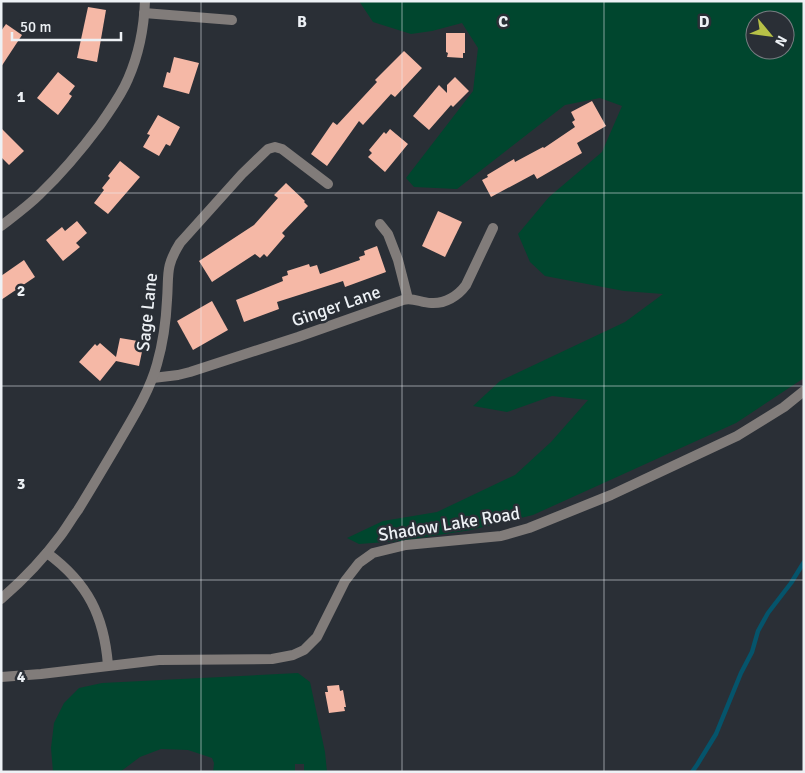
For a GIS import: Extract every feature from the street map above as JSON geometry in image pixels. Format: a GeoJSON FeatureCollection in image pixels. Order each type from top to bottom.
{"type":"FeatureCollection","features":[{"type":"Feature","properties":{"kind":"street"},"geometry":{"type":"LineString","coordinates":[[1,226],[52,182],[88,141],[124,88],[140,42],[145,1]]}},
{"type":"Feature","properties":{"kind":"street"},"geometry":{"type":"LineString","coordinates":[[144,12],[232,20]]}},
{"type":"Feature","properties":{"kind":"street","name":"Sage Lane"},"geometry":{"type":"LineString","coordinates":[[1,598],[47,553],[62,534],[95,483],[144,399],[153,378],[164,335],[168,266],[172,255],[180,243],[201,218],[268,149],[275,147],[282,150],[328,184]]}},
{"type":"Feature","properties":{"kind":"street"},"geometry":{"type":"LineString","coordinates":[[380,224],[388,234],[398,260],[408,298]]}},
{"type":"Feature","properties":{"kind":"street","name":"Ginger Lane"},"geometry":{"type":"LineString","coordinates":[[153,378],[190,372],[298,337],[408,298],[431,303],[454,298],[466,285],[493,228]]}},
{"type":"Feature","properties":{"kind":"street","name":"Shadow Lake Road"},"geometry":{"type":"LineString","coordinates":[[1,677],[159,660],[272,659],[293,655],[304,650],[318,637],[345,581],[359,563],[373,553],[406,545],[501,536],[529,528],[611,495],[737,436],[804,391]]}},
{"type":"Feature","properties":{"kind":"street"},"geometry":{"type":"LineString","coordinates":[[47,553],[70,572],[82,585],[91,600],[101,623],[107,648],[108,666]]}},
{"type":"Feature","properties":{"kind":"green space"},"geometry":{"type":"Polygon","coordinates":[[[359,1],[804,1],[804,378],[736,423],[533,515],[471,530],[399,541],[359,544],[347,538],[383,521],[437,512],[515,475],[551,442],[588,400],[552,396],[507,412],[473,406],[500,381],[625,322],[663,294],[624,291],[545,276],[530,262],[518,234],[549,197],[602,152],[622,106],[600,98],[565,105],[457,189],[414,187],[406,178],[473,91],[478,48],[462,23],[411,34],[373,22],[359,1]]]}},
{"type":"Feature","properties":{"kind":"green space"},"geometry":{"type":"Polygon","coordinates":[[[298,673],[310,682],[325,752],[327,772],[304,772],[304,764],[295,764],[295,772],[213,772],[214,763],[212,758],[188,750],[161,749],[140,757],[120,772],[53,772],[51,748],[54,723],[64,703],[79,688],[102,683],[298,673]]]}},
{"type":"Feature","properties":{"kind":"building"},"geometry":{"type":"Polygon","coordinates":[[[88,7],[106,10],[97,62],[77,58],[88,7]]]}},
{"type":"Feature","properties":{"kind":"building"},"geometry":{"type":"Polygon","coordinates":[[[6,24],[22,35],[1,67],[1,31],[6,24]]]}},
{"type":"Feature","properties":{"kind":"building"},"geometry":{"type":"Polygon","coordinates":[[[446,33],[465,33],[465,53],[463,53],[463,58],[447,57],[446,33]]]}},
{"type":"Feature","properties":{"kind":"building"},"geometry":{"type":"Polygon","coordinates":[[[404,51],[422,68],[395,97],[391,94],[363,125],[359,121],[327,166],[311,154],[333,122],[337,125],[377,82],[375,80],[404,51]]]}},
{"type":"Feature","properties":{"kind":"building"},"geometry":{"type":"Polygon","coordinates":[[[174,57],[199,63],[189,94],[163,87],[167,72],[170,73],[174,57]]]}},
{"type":"Feature","properties":{"kind":"building"},"geometry":{"type":"Polygon","coordinates":[[[58,72],[75,86],[69,94],[72,96],[58,115],[37,98],[58,72]]]}},
{"type":"Feature","properties":{"kind":"building"},"geometry":{"type":"Polygon","coordinates":[[[455,77],[469,91],[453,107],[451,105],[429,130],[413,116],[439,85],[447,93],[447,85],[455,77]]]}},
{"type":"Feature","properties":{"kind":"building"},"geometry":{"type":"Polygon","coordinates":[[[592,101],[606,126],[577,143],[582,153],[537,179],[534,174],[491,197],[482,180],[488,177],[487,175],[514,159],[515,162],[544,148],[575,127],[572,122],[575,120],[571,112],[592,101]]]}},
{"type":"Feature","properties":{"kind":"building"},"geometry":{"type":"Polygon","coordinates":[[[158,115],[180,127],[170,146],[166,144],[159,156],[143,147],[150,135],[147,134],[158,115]]]}},
{"type":"Feature","properties":{"kind":"building"},"geometry":{"type":"Polygon","coordinates":[[[1,128],[24,151],[9,165],[1,157],[1,128]]]}},
{"type":"Feature","properties":{"kind":"building"},"geometry":{"type":"Polygon","coordinates":[[[390,129],[408,144],[385,172],[368,157],[372,153],[369,150],[384,132],[386,134],[390,129]]]}},
{"type":"Feature","properties":{"kind":"building"},"geometry":{"type":"Polygon","coordinates":[[[120,161],[140,177],[108,214],[94,203],[104,190],[102,188],[110,178],[108,176],[120,161]]]}},
{"type":"Feature","properties":{"kind":"building"},"geometry":{"type":"Polygon","coordinates":[[[286,183],[308,206],[282,233],[285,236],[267,257],[264,254],[260,258],[255,254],[212,282],[199,261],[254,225],[278,198],[274,195],[286,183]]]}},
{"type":"Feature","properties":{"kind":"building"},"geometry":{"type":"Polygon","coordinates":[[[438,211],[462,222],[445,257],[422,246],[438,211]]]}},
{"type":"Feature","properties":{"kind":"building"},"geometry":{"type":"Polygon","coordinates":[[[77,221],[87,233],[76,243],[80,247],[63,261],[46,240],[62,227],[65,231],[77,221]]]}},
{"type":"Feature","properties":{"kind":"building"},"geometry":{"type":"Polygon","coordinates":[[[377,246],[386,272],[345,287],[343,281],[277,302],[279,309],[244,322],[236,300],[283,281],[282,277],[288,275],[287,271],[309,264],[310,267],[317,265],[320,274],[360,260],[359,257],[365,255],[364,251],[377,246]]]}},
{"type":"Feature","properties":{"kind":"building"},"geometry":{"type":"Polygon","coordinates":[[[24,260],[35,277],[1,300],[1,276],[24,260]]]}},
{"type":"Feature","properties":{"kind":"building"},"geometry":{"type":"Polygon","coordinates":[[[212,301],[228,330],[193,350],[177,321],[212,301]]]}},
{"type":"Feature","properties":{"kind":"building"},"geometry":{"type":"Polygon","coordinates":[[[120,338],[144,342],[139,366],[116,361],[100,381],[79,362],[95,344],[97,346],[100,343],[116,357],[120,338]]]}},
{"type":"Feature","properties":{"kind":"building"},"geometry":{"type":"Polygon","coordinates":[[[339,685],[340,691],[343,690],[345,711],[329,713],[325,692],[328,692],[327,686],[339,685]]]}},
{"type":"Feature","properties":{"kind":"waterway"},"geometry":{"type":"LineString","coordinates":[[692,772],[716,734],[741,673],[752,652],[758,631],[768,613],[804,562]]}}]}
